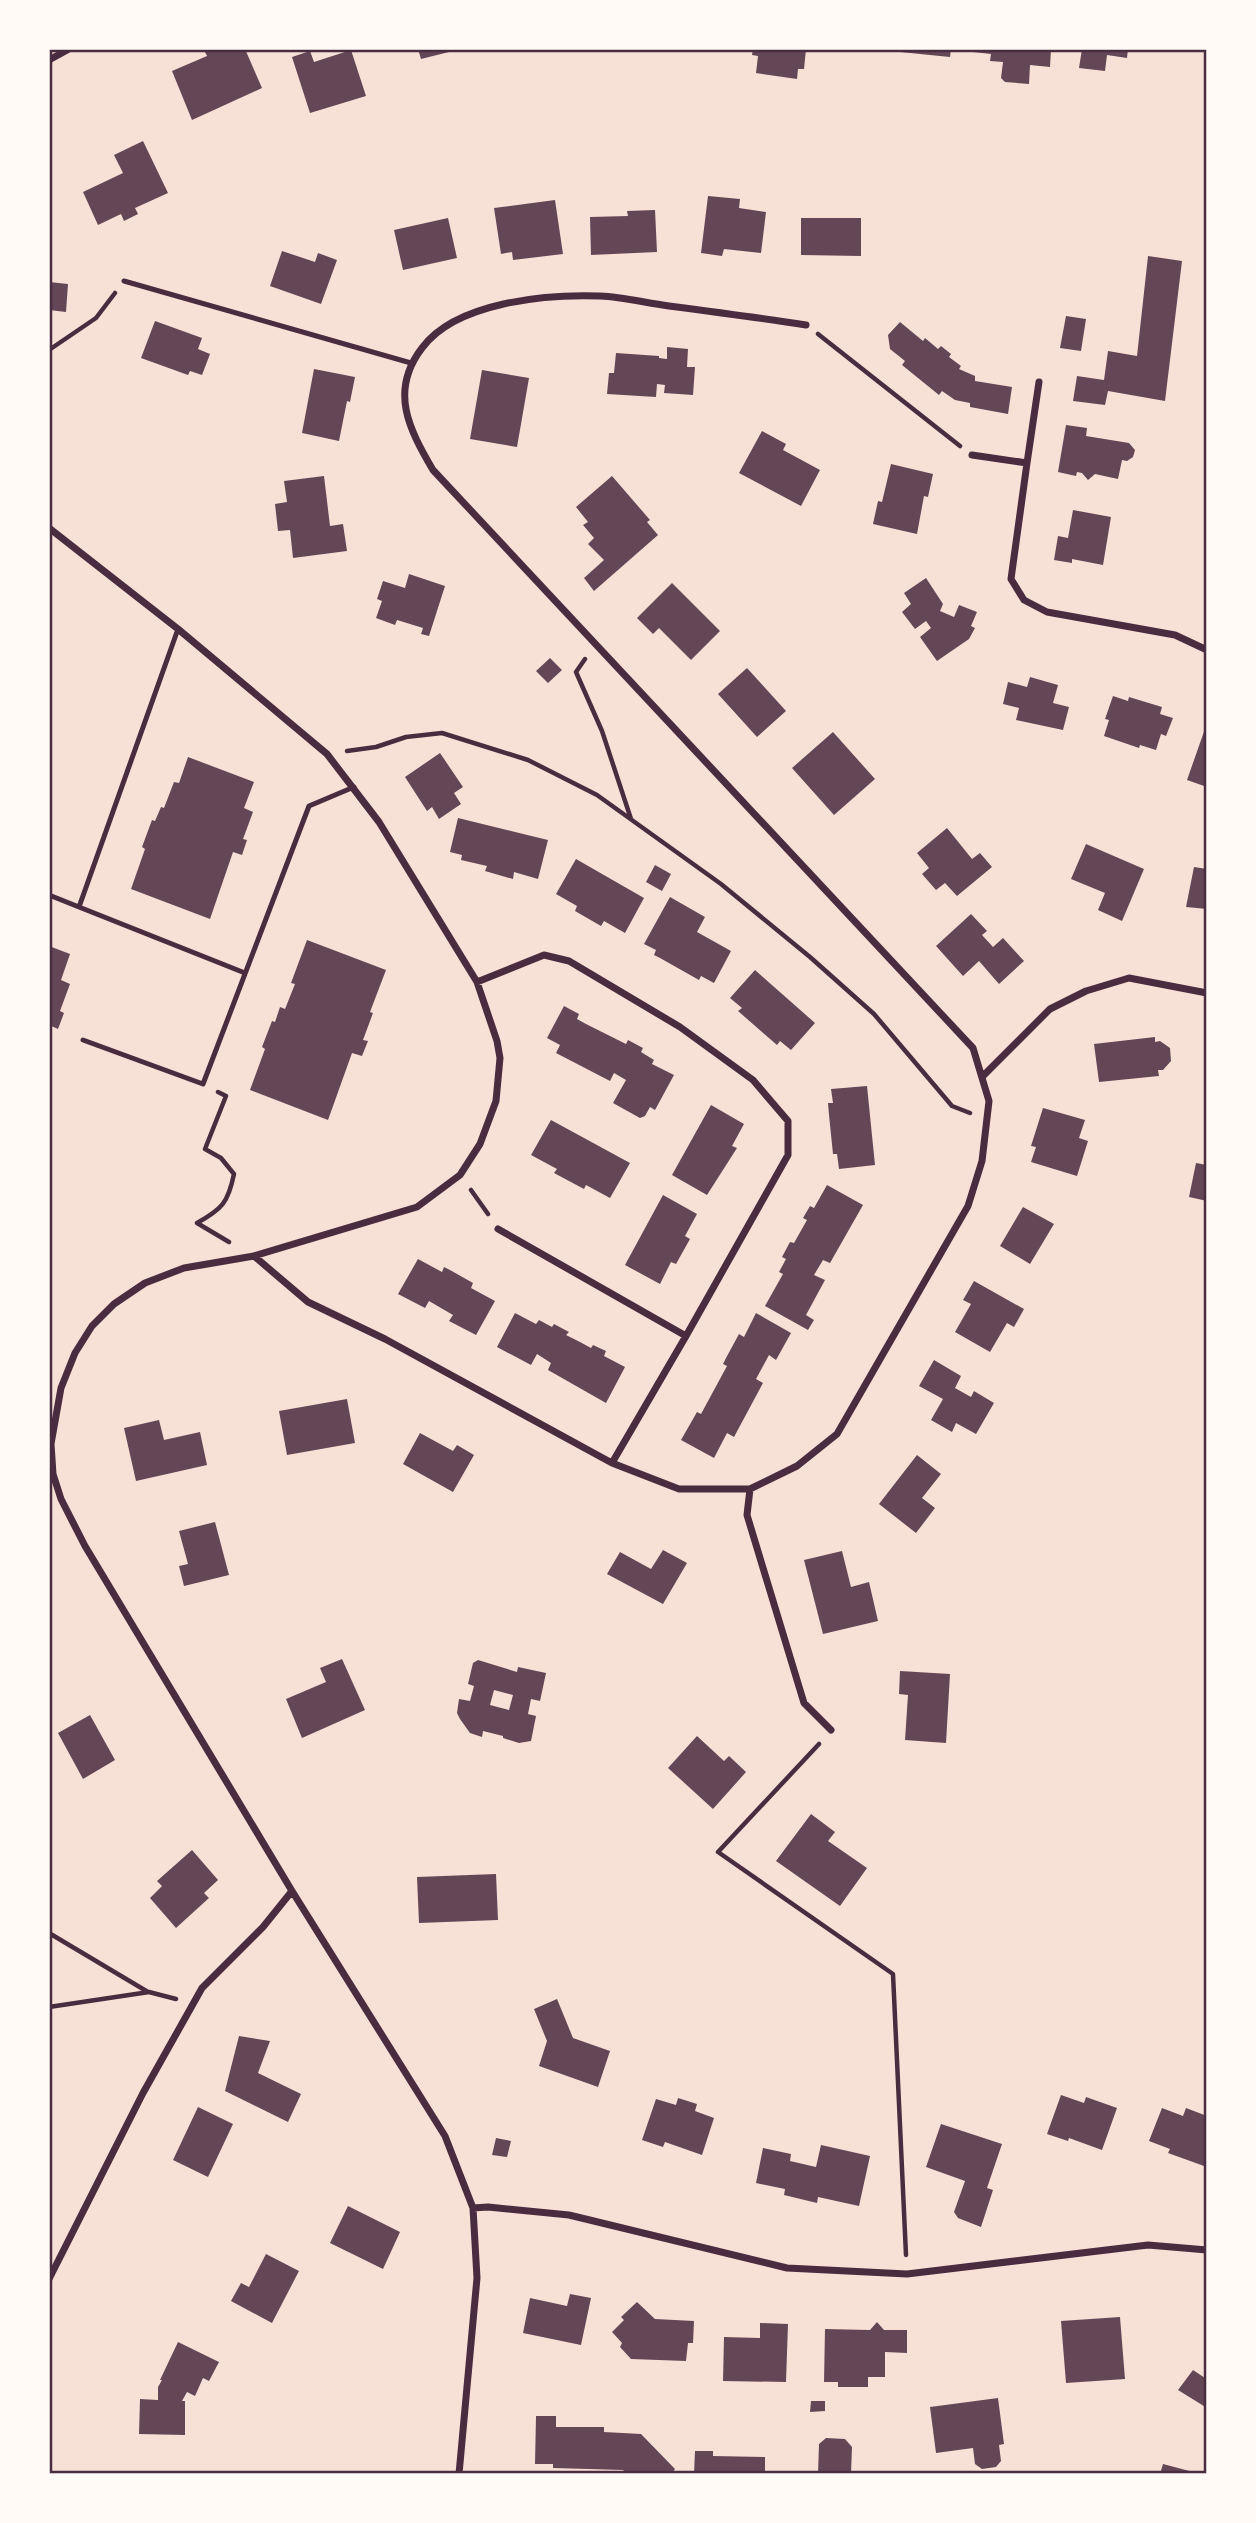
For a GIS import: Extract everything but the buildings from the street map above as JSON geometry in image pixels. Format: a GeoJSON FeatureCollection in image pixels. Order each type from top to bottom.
{"type":"FeatureCollection","features":[{"type":"Feature","properties":{"kind":"street"},"geometry":{"type":"LineString","coordinates":[[49,60],[69,49]]}},
{"type":"Feature","properties":{"kind":"street"},"geometry":{"type":"LineString","coordinates":[[254,1256],[307,1302],[385,1339],[612,1463],[680,1489],[750,1489],[797,1466],[837,1434],[968,1206],[982,1161],[989,1101],[973,1048],[433,470],[414,438],[403,396],[411,363],[432,335],[474,312],[529,299],[600,296],[806,325]]}},
{"type":"Feature","properties":{"kind":"street"},"geometry":{"type":"LineString","coordinates":[[1039,382],[1011,579],[1024,600],[1047,612],[1175,635],[1207,650]]}},
{"type":"Feature","properties":{"kind":"street"},"geometry":{"type":"LineString","coordinates":[[972,455],[1027,463]]}},
{"type":"Feature","properties":{"kind":"street"},"geometry":{"type":"LineString","coordinates":[[49,528],[178,629],[327,754],[379,822],[477,982],[497,1041],[500,1058],[496,1101],[480,1144],[460,1175],[417,1207],[254,1256],[184,1268],[145,1283],[114,1304],[92,1326],[75,1353],[61,1388],[51,1444],[52,1474],[61,1499],[85,1546],[292,1891],[445,2136],[473,2207],[477,2278],[459,2474]]}},
{"type":"Feature","properties":{"kind":"street"},"geometry":{"type":"LineString","coordinates":[[477,982],[544,955],[569,961],[680,1027],[753,1080],[788,1121],[788,1155],[612,1463]]}},
{"type":"Feature","properties":{"kind":"street"},"geometry":{"type":"LineString","coordinates":[[982,1077],[1051,1009],[1086,991],[1129,978],[1207,993]]}},
{"type":"Feature","properties":{"kind":"street"},"geometry":{"type":"LineString","coordinates":[[498,1229],[686,1336]]}},
{"type":"Feature","properties":{"kind":"street"},"geometry":{"type":"LineString","coordinates":[[750,1489],[747,1515],[804,1703],[831,1730]]}},
{"type":"Feature","properties":{"kind":"street"},"geometry":{"type":"LineString","coordinates":[[49,2279],[143,2093],[202,1988],[263,1927],[292,1891]]}},
{"type":"Feature","properties":{"kind":"street"},"geometry":{"type":"LineString","coordinates":[[473,2207],[569,2215],[787,2268],[906,2274],[1148,2245],[1207,2250]]}},
{"type":"Feature","properties":{"kind":"lane"},"geometry":{"type":"LineString","coordinates":[[124,281],[411,363]]}},
{"type":"Feature","properties":{"kind":"lane"},"geometry":{"type":"LineString","coordinates":[[79,907],[178,629]]}},
{"type":"Feature","properties":{"kind":"lane"},"geometry":{"type":"LineString","coordinates":[[83,1040],[203,1084],[309,806],[354,788]]}},
{"type":"Feature","properties":{"kind":"lane"},"geometry":{"type":"LineString","coordinates":[[49,895],[244,973]]}},
{"type":"Feature","properties":{"kind":"path"},"geometry":{"type":"LineString","coordinates":[[49,350],[96,318],[124,281]]}},
{"type":"Feature","properties":{"kind":"path"},"geometry":{"type":"LineString","coordinates":[[806,325],[972,455]]}},
{"type":"Feature","properties":{"kind":"path"},"geometry":{"type":"LineString","coordinates":[[596,645],[576,671],[602,731],[632,819]]}},
{"type":"Feature","properties":{"kind":"path"},"geometry":{"type":"LineString","coordinates":[[327,754],[376,747],[406,737],[442,733],[527,760],[597,795],[721,884],[810,957],[874,1014],[952,1106],[987,1119]]}},
{"type":"Feature","properties":{"kind":"path"},"geometry":{"type":"LineString","coordinates":[[203,1084],[226,1096],[205,1149],[221,1158],[234,1174],[230,1197],[213,1214],[197,1223],[254,1256]]}},
{"type":"Feature","properties":{"kind":"path"},"geometry":{"type":"LineString","coordinates":[[460,1175],[498,1229]]}},
{"type":"Feature","properties":{"kind":"path"},"geometry":{"type":"LineString","coordinates":[[831,1730],[718,1852],[893,1974],[906,2274]]}},
{"type":"Feature","properties":{"kind":"path"},"geometry":{"type":"LineString","coordinates":[[49,1933],[149,1992],[194,2003]]}},
{"type":"Feature","properties":{"kind":"path"},"geometry":{"type":"LineString","coordinates":[[49,2007],[149,1992]]}}]}
